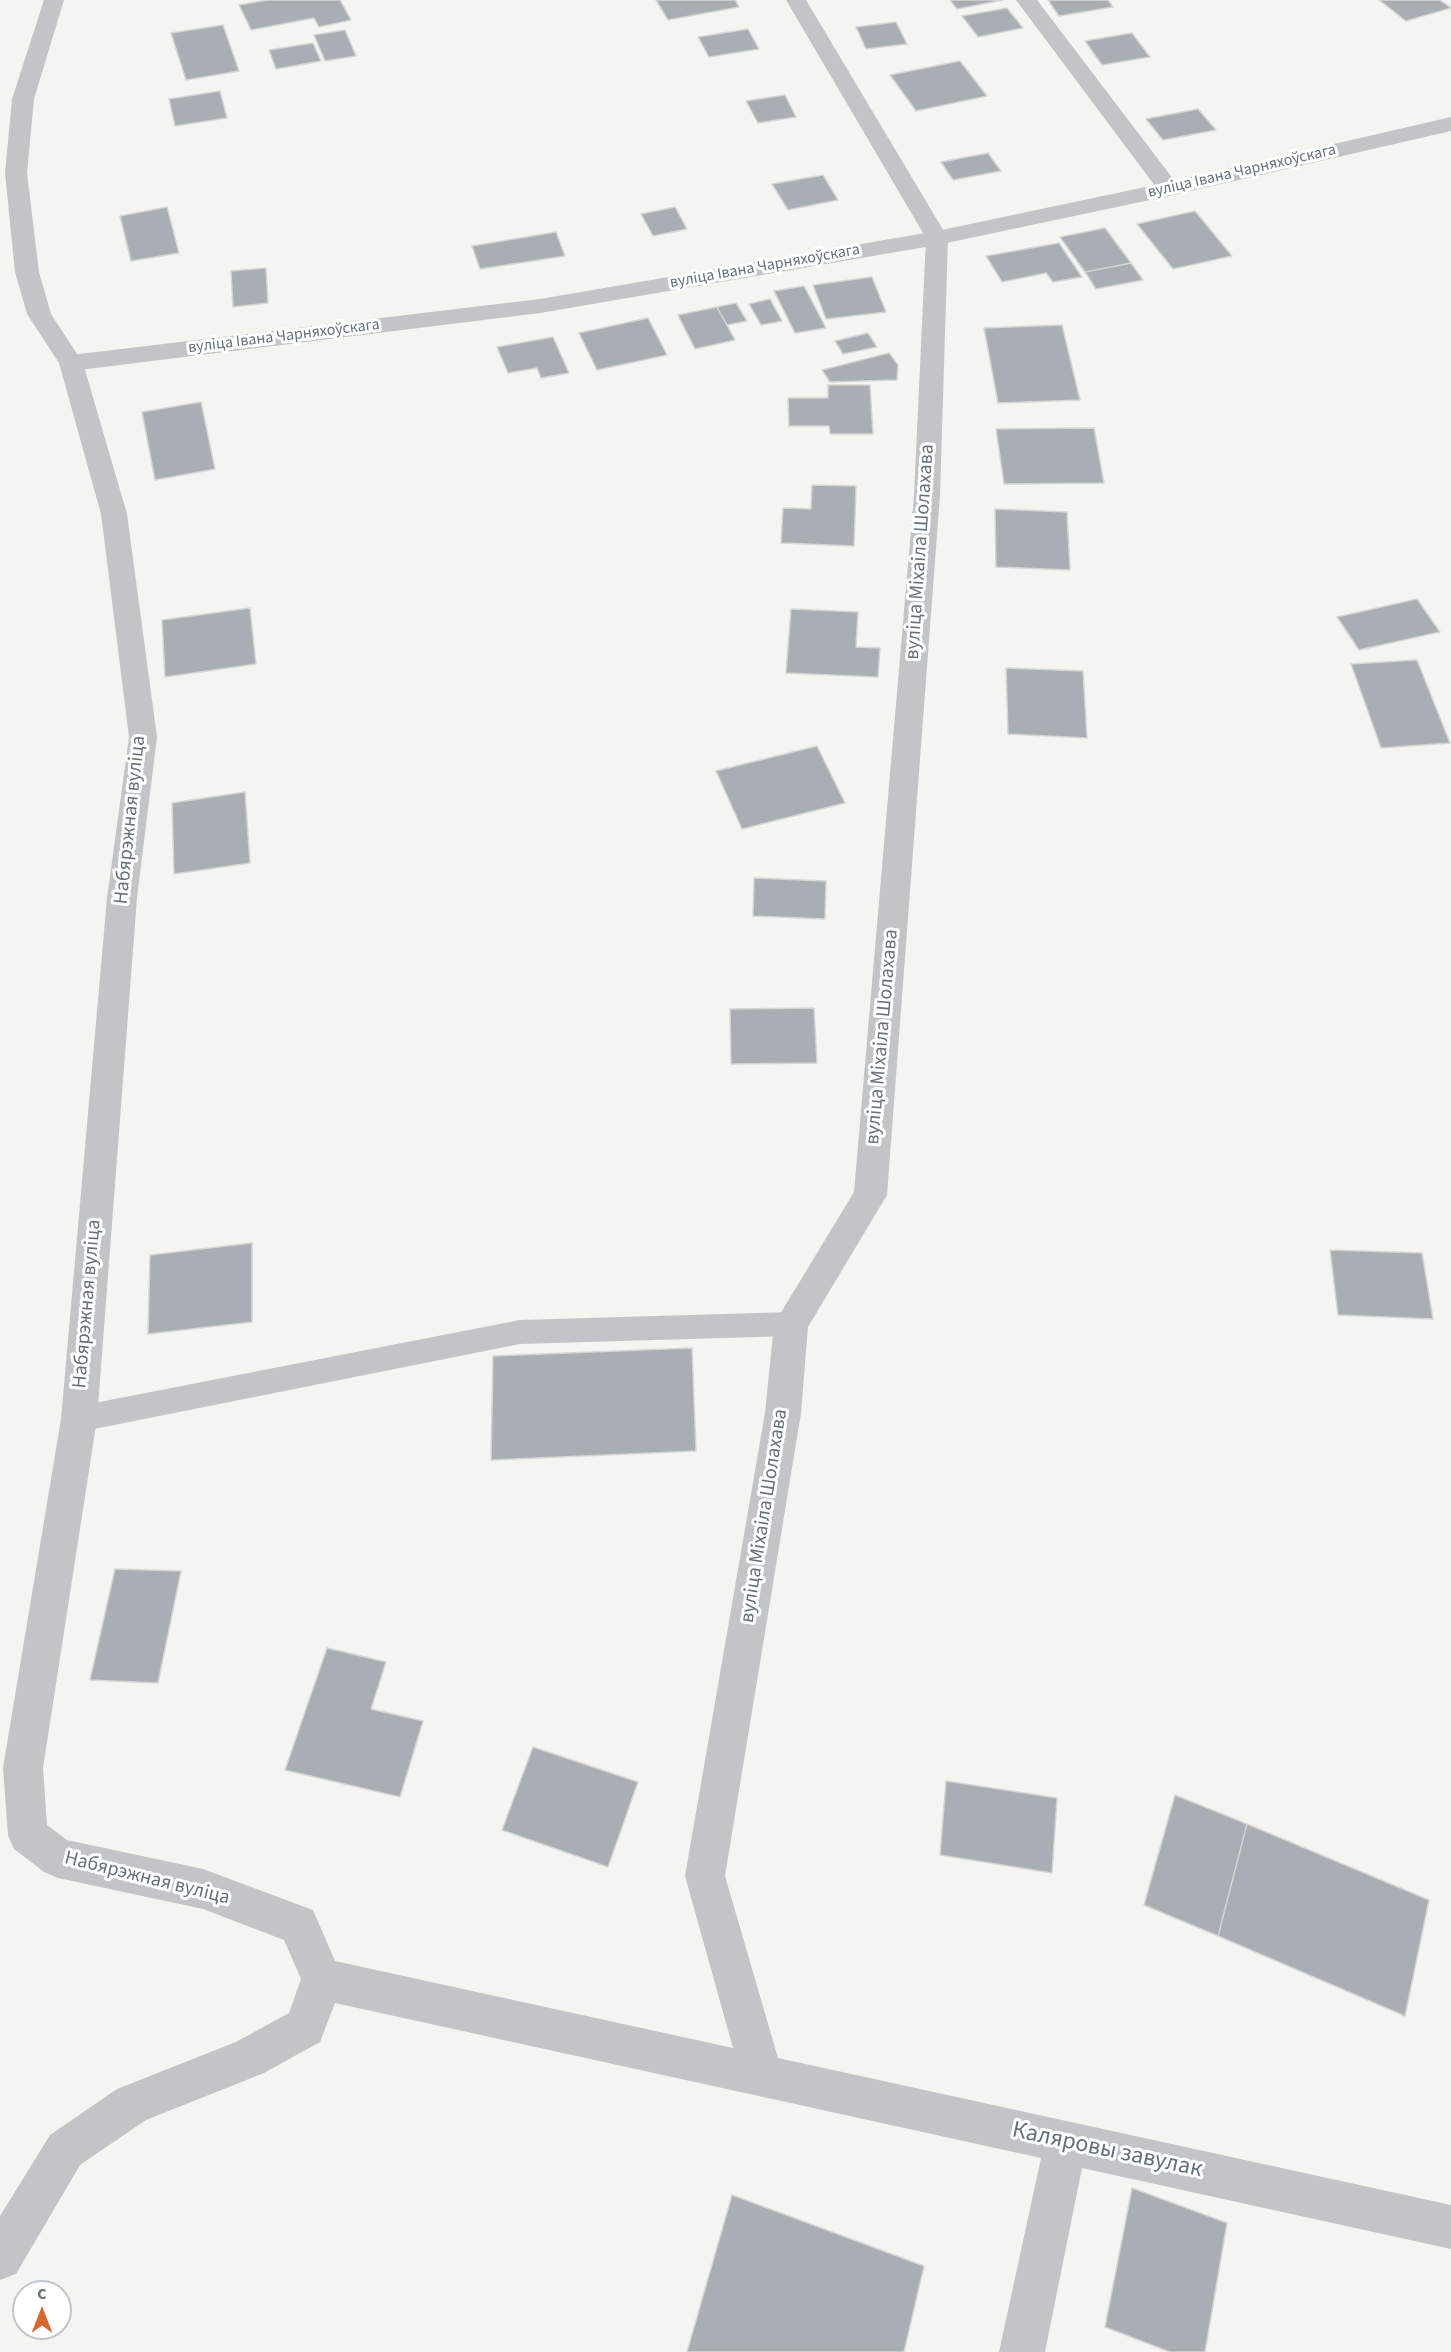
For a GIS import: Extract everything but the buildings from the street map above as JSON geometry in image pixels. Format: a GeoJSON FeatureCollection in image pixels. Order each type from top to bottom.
{"type":"FeatureCollection","features":[{"type":"Feature","properties":{"kind":"street","name":"Набярэжная вуліца"},"geometry":{"type":"LineString","coordinates":[[54,0],[23,99],[16,173],[27,272],[39,314],[71,363],[114,514],[142,737],[122,898],[79,1419],[23,1768],[28,1835],[58,1858],[203,1889],[298,1924],[322,1979]]}},
{"type":"Feature","properties":{"kind":"street"},"geometry":{"type":"LineString","coordinates":[[796,0],[937,238]]}},
{"type":"Feature","properties":{"kind":"street"},"geometry":{"type":"LineString","coordinates":[[1026,0],[1169,189]]}},
{"type":"Feature","properties":{"kind":"street","name":"вуліца Івана Чарняхоўскага"},"geometry":{"type":"LineString","coordinates":[[71,363],[540,306],[937,238],[1169,189],[1451,124]]}},
{"type":"Feature","properties":{"kind":"street","name":"вуліца Міхаіла Шолахава"},"geometry":{"type":"LineString","coordinates":[[762,2077],[705,1876],[783,1413],[791,1324],[870,1195],[927,495],[937,238]]}},
{"type":"Feature","properties":{"kind":"street"},"geometry":{"type":"LineString","coordinates":[[0,2258],[65,2150],[132,2104],[249,2058],[305,2027],[322,1979]]}},
{"type":"Feature","properties":{"kind":"street","name":"Каляровы завулак"},"geometry":{"type":"LineString","coordinates":[[322,1979],[1451,2227]]}},
{"type":"Feature","properties":{"kind":"street"},"geometry":{"type":"LineString","coordinates":[[1022,2352],[1066,2141]]}},
{"type":"Feature","properties":{"kind":"lane"},"geometry":{"type":"LineString","coordinates":[[79,1419],[520,1332],[791,1324]]}}]}
